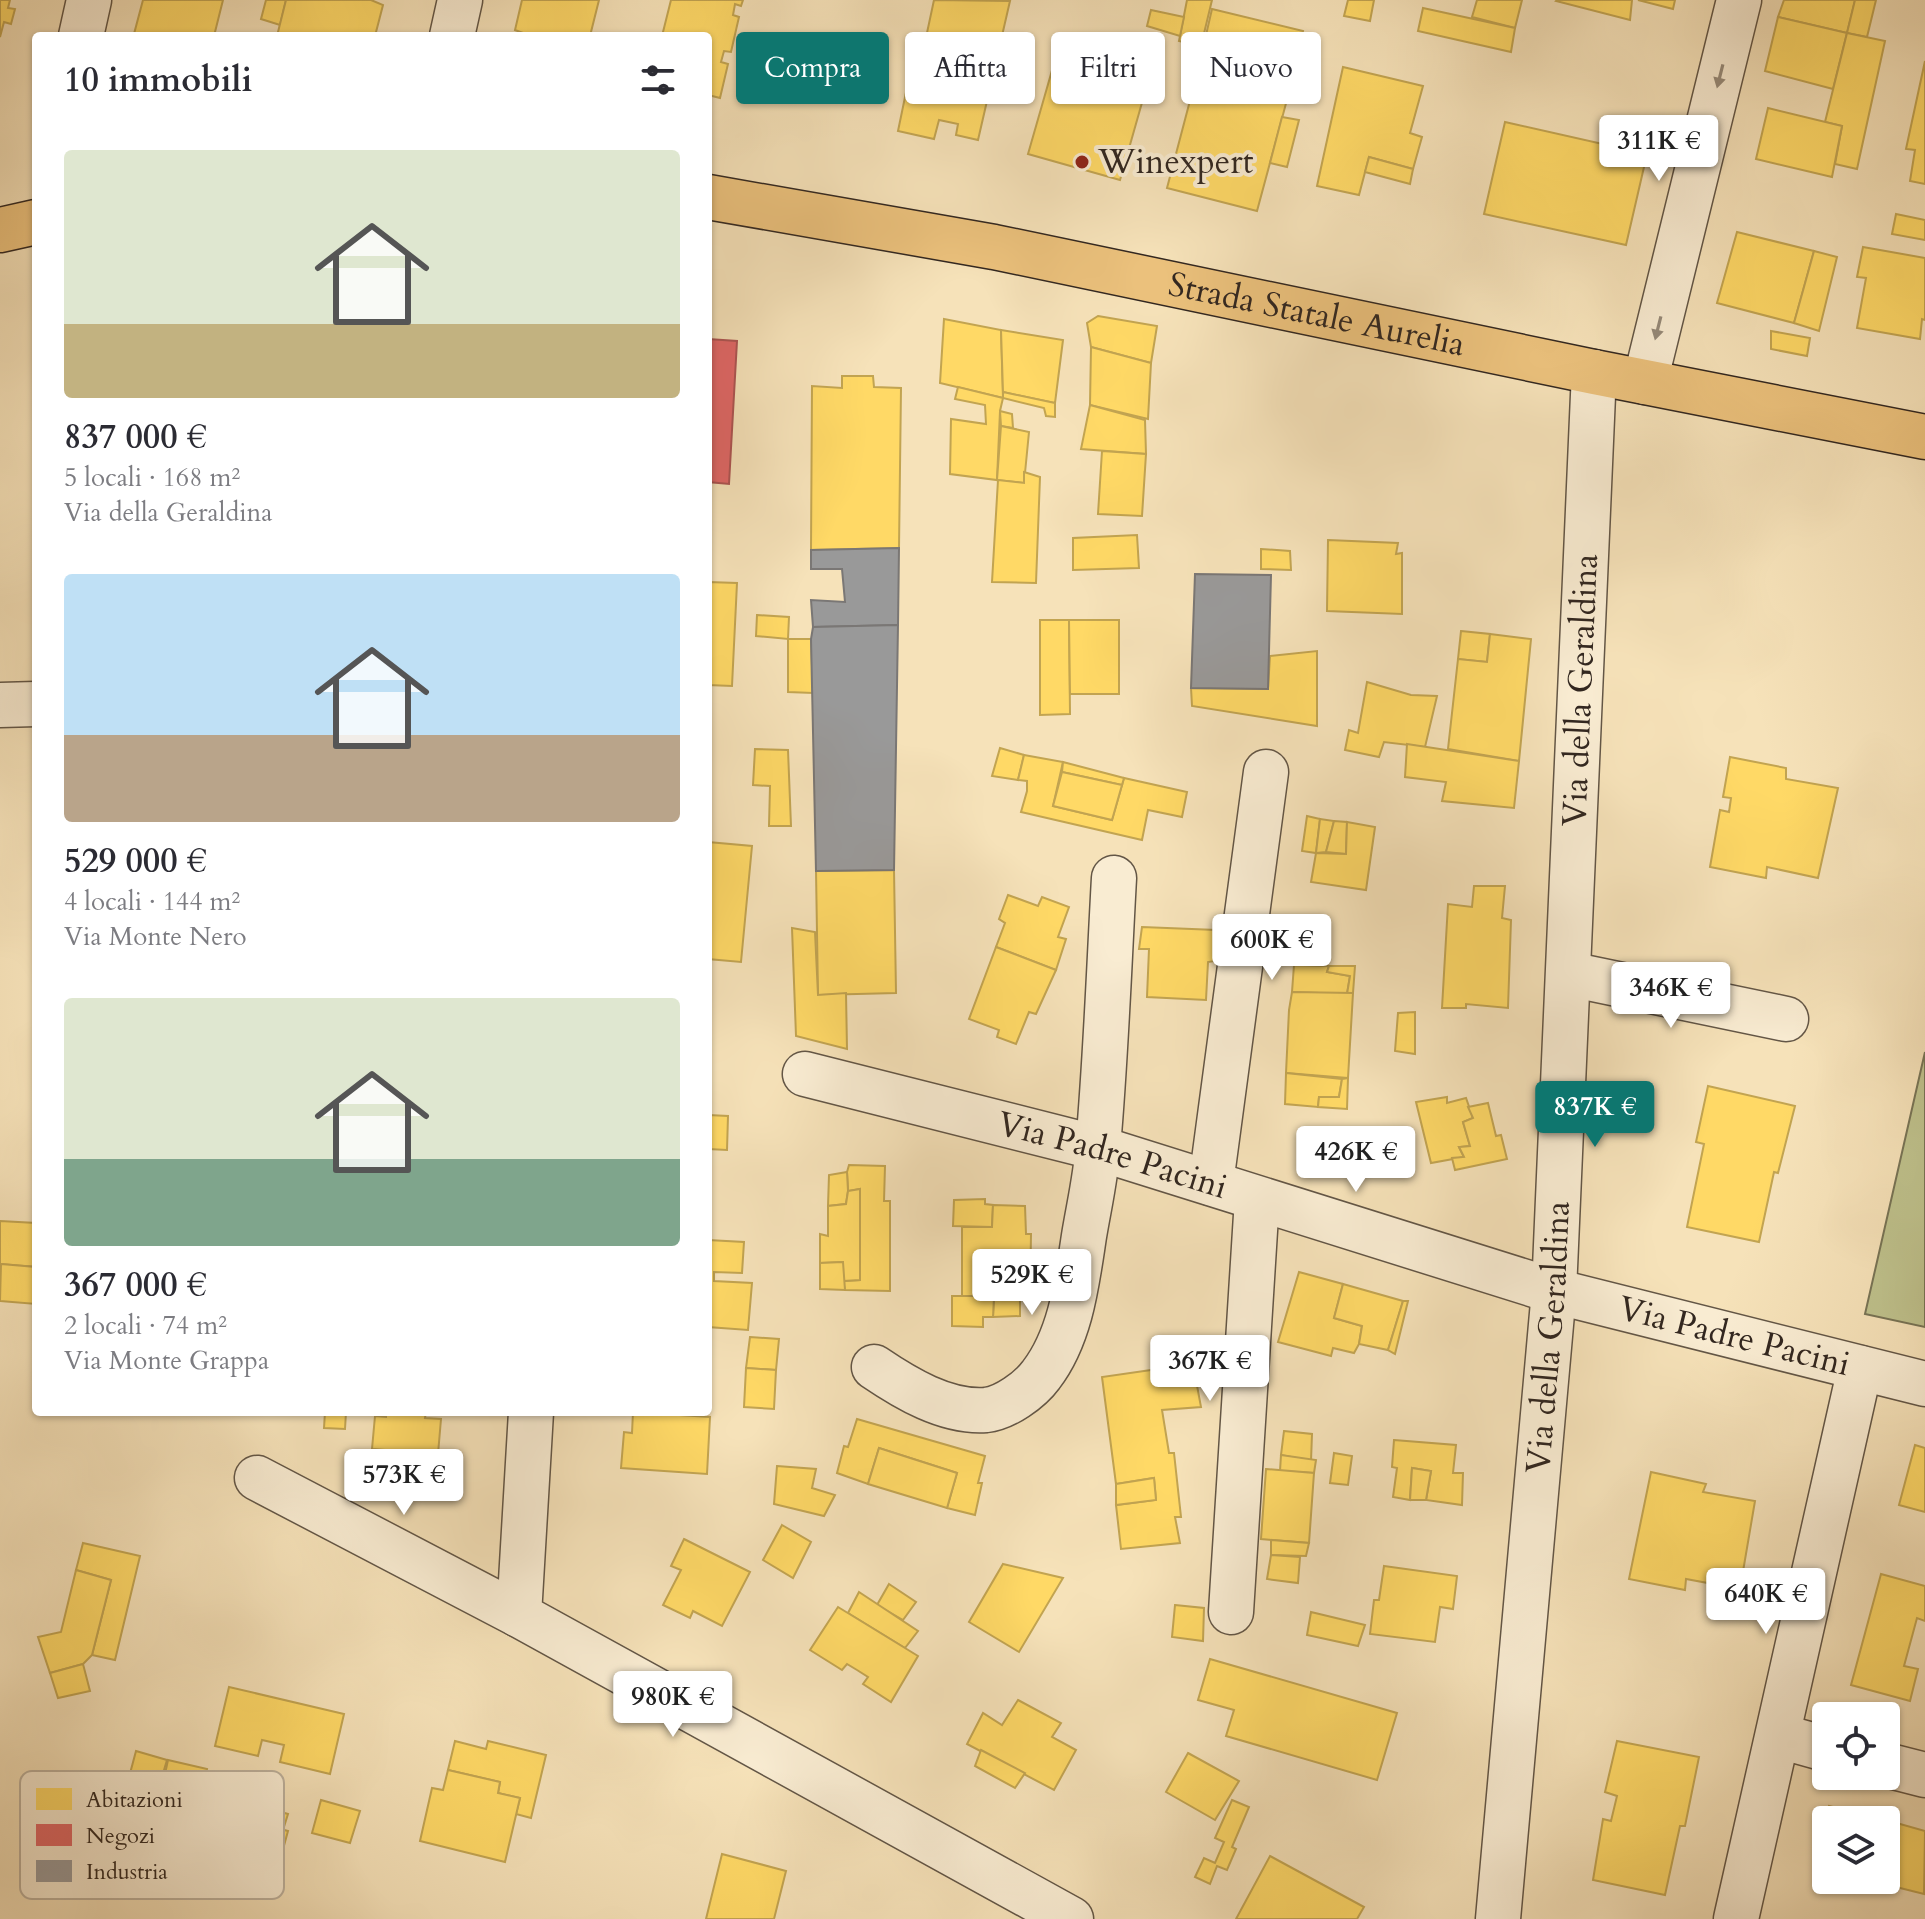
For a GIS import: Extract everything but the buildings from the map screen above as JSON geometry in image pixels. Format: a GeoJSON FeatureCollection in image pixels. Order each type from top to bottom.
{"type":"FeatureCollection","features":[{"type":"Feature","properties":{"kind":"main road","name":"Strada Statale Aurelia"},"geometry":{"type":"LineString","coordinates":[[712,198],[994,247],[1594,372],[1925,437]]}},
{"type":"Feature","properties":{"kind":"main road"},"geometry":{"type":"LineString","coordinates":[[0,230],[32,223]]}},
{"type":"Feature","properties":{"kind":"street"},"geometry":{"type":"LineString","coordinates":[[82,32],[89,0]]}},
{"type":"Feature","properties":{"kind":"street"},"geometry":{"type":"LineString","coordinates":[[453,32],[460,0]]}},
{"type":"Feature","properties":{"kind":"street"},"geometry":{"type":"LineString","coordinates":[[1645,382],[1739,0]]}},
{"type":"Feature","properties":{"kind":"street","name":"Via della Geraldina"},"geometry":{"type":"LineString","coordinates":[[1498,1919],[1554,1291],[1594,372]]}},
{"type":"Feature","properties":{"kind":"street"},"geometry":{"type":"LineString","coordinates":[[0,705],[32,704]]}},
{"type":"Feature","properties":{"kind":"street"},"geometry":{"type":"LineString","coordinates":[[1211,1183],[1266,772]]}},
{"type":"Feature","properties":{"kind":"street"},"geometry":{"type":"LineString","coordinates":[[874,1367],[903,1387],[947,1404],[969,1409],[994,1408],[1030,1387],[1041,1376],[1052,1355],[1076,1291],[1098,1148],[1114,878]]}},
{"type":"Feature","properties":{"kind":"street"},"geometry":{"type":"LineString","coordinates":[[1569,974],[1786,1019]]}},
{"type":"Feature","properties":{"kind":"street","name":"Via Padre Pacini"},"geometry":{"type":"LineString","coordinates":[[805,1074],[1098,1148],[1554,1291],[1925,1384]]}},
{"type":"Feature","properties":{"kind":"street"},"geometry":{"type":"LineString","coordinates":[[1231,1612],[1257,1199]]}},
{"type":"Feature","properties":{"kind":"street"},"geometry":{"type":"LineString","coordinates":[[1736,1919],[1860,1368]]}},
{"type":"Feature","properties":{"kind":"street"},"geometry":{"type":"LineString","coordinates":[[519,1615],[531,1416]]}},
{"type":"Feature","properties":{"kind":"street"},"geometry":{"type":"LineString","coordinates":[[257,1478],[519,1615],[1071,1919]]}},
{"type":"Feature","properties":{"kind":"street"},"geometry":{"type":"LineString","coordinates":[[1779,1736],[1812,1745]]}},
{"type":"Feature","properties":{"kind":"street"},"geometry":{"type":"LineString","coordinates":[[1900,1769],[1925,1775]]}},
{"type":"Feature","properties":{"kind":"green space"},"geometry":{"type":"Polygon","coordinates":[[[1925,1052],[1925,1327],[1865,1314],[1925,1052]]]}},
{"type":"Feature","properties":{"kind":"place","name":"Winexpert"},"geometry":{"type":"Point","coordinates":[1082,162]}}]}
